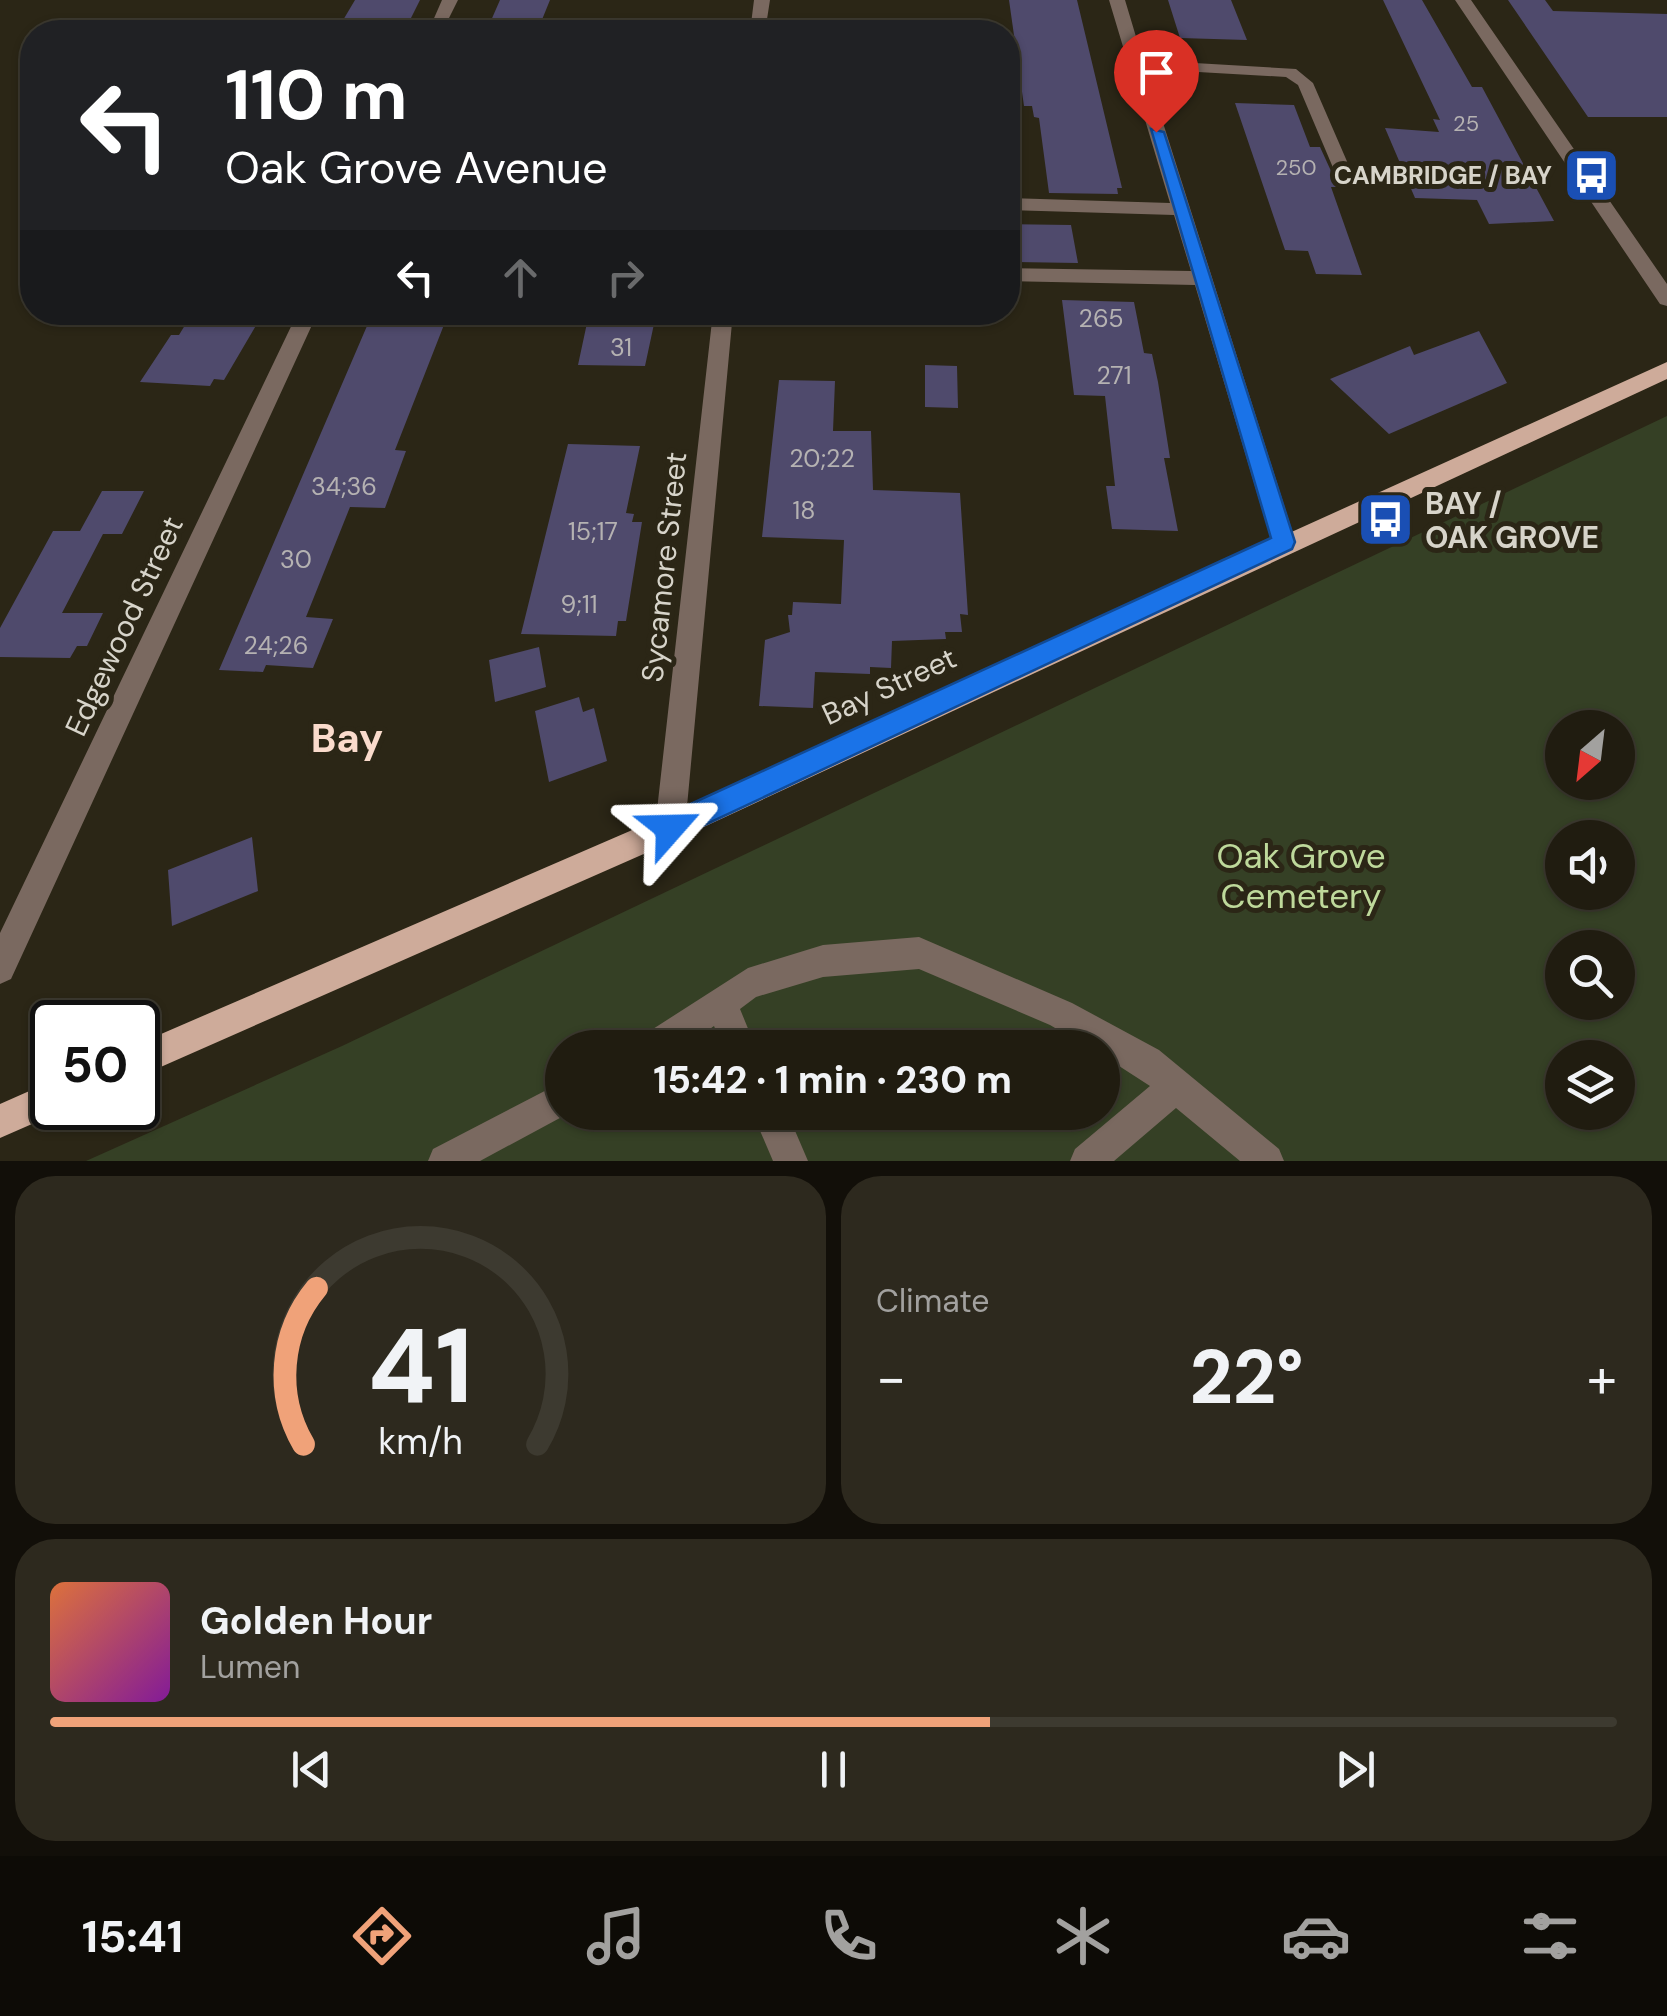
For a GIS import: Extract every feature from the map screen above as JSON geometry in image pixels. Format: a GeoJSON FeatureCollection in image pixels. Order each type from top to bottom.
{"type":"FeatureCollection","features":[{"type":"Feature","properties":{"kind":"main road","name":"Bay Street"},"geometry":{"type":"LineString","coordinates":[[160,1051],[670,828],[1284,542],[1667,370]]}},
{"type":"Feature","properties":{"kind":"main road"},"geometry":{"type":"LineString","coordinates":[[0,1121],[30,1108]]}},
{"type":"Feature","properties":{"kind":"street"},"geometry":{"type":"LineString","coordinates":[[1116,0],[1284,542]]}},
{"type":"Feature","properties":{"kind":"street"},"geometry":{"type":"LineString","coordinates":[[1462,0],[1667,298]]}},
{"type":"Feature","properties":{"kind":"street"},"geometry":{"type":"LineString","coordinates":[[1136,64],[1290,72],[1305,83],[1340,166]]}},
{"type":"Feature","properties":{"kind":"street"},"geometry":{"type":"LineString","coordinates":[[1020,204],[1180,208]]}},
{"type":"Feature","properties":{"kind":"street"},"geometry":{"type":"LineString","coordinates":[[1020,275],[1202,278]]}},
{"type":"Feature","properties":{"kind":"street","name":"Edgewood Street"},"geometry":{"type":"LineString","coordinates":[[0,968],[302,325]]}},
{"type":"Feature","properties":{"kind":"street","name":"Sycamore Street"},"geometry":{"type":"LineString","coordinates":[[670,828],[722,325]]}},
{"type":"Feature","properties":{"kind":"street"},"geometry":{"type":"LineString","coordinates":[[681,1030],[748,984],[823,961],[918,953],[1061,1014],[1147,1062],[1267,1161]]}},
{"type":"Feature","properties":{"kind":"street"},"geometry":{"type":"LineString","coordinates":[[721,1003],[732,1030]]}},
{"type":"Feature","properties":{"kind":"street"},"geometry":{"type":"LineString","coordinates":[[1087,1161],[1174,1088]]}},
{"type":"Feature","properties":{"kind":"street"},"geometry":{"type":"LineString","coordinates":[[453,1159],[545,1108]]}},
{"type":"Feature","properties":{"kind":"street"},"geometry":{"type":"LineString","coordinates":[[777,1130],[791,1161]]}},
{"type":"Feature","properties":{"kind":"green space","name":"Oak Grove Cemetery"},"geometry":{"type":"Polygon","coordinates":[[[1667,416],[1667,1161],[86,1161],[342,1046],[1667,416]]]}},
{"type":"Feature","properties":{"kind":"building"},"geometry":{"type":"Polygon","coordinates":[[[355,0],[420,0],[410,20],[343,20],[355,0]]]}},
{"type":"Feature","properties":{"kind":"building"},"geometry":{"type":"Polygon","coordinates":[[[500,0],[550,0],[542,20],[491,20],[500,0]]]}},
{"type":"Feature","properties":{"kind":"building"},"geometry":{"type":"Polygon","coordinates":[[[1009,0],[1077,0],[1122,188],[1117,188],[1118,194],[1049,193],[1039,118],[1034,117],[1032,106],[1024,106],[1020,20],[1012,20],[1009,0]]]}},
{"type":"Feature","properties":{"kind":"building"},"geometry":{"type":"Polygon","coordinates":[[[1168,0],[1231,0],[1247,40],[1180,38],[1168,0]]]}},
{"type":"Feature","properties":{"kind":"building"},"geometry":{"type":"Polygon","coordinates":[[[1383,0],[1422,0],[1472,87],[1482,87],[1554,221],[1489,224],[1477,200],[1415,198],[1385,128],[1439,132],[1433,119],[1440,120],[1383,0]]]}},
{"type":"Feature","properties":{"kind":"building"},"geometry":{"type":"Polygon","coordinates":[[[1508,0],[1545,0],[1553,11],[1667,14],[1667,117],[1588,117],[1508,0]]]}},
{"type":"Feature","properties":{"kind":"building"},"geometry":{"type":"Polygon","coordinates":[[[1235,103],[1294,105],[1310,147],[1320,147],[1344,187],[1331,187],[1362,275],[1316,274],[1308,251],[1285,250],[1235,103]]]}},
{"type":"Feature","properties":{"kind":"building"},"geometry":{"type":"Polygon","coordinates":[[[1020,224],[1071,225],[1078,263],[1020,262],[1020,224]]]}},
{"type":"Feature","properties":{"kind":"building"},"geometry":{"type":"Polygon","coordinates":[[[1062,300],[1134,302],[1144,353],[1152,354],[1158,382],[1170,458],[1164,458],[1178,531],[1112,529],[1106,486],[1115,486],[1105,396],[1074,395],[1062,300]]]}},
{"type":"Feature","properties":{"kind":"building"},"geometry":{"type":"Polygon","coordinates":[[[185,325],[256,325],[224,380],[214,379],[210,386],[140,382],[171,335],[179,335],[185,325]]]}},
{"type":"Feature","properties":{"kind":"building"},"geometry":{"type":"Polygon","coordinates":[[[367,325],[444,325],[395,450],[406,451],[385,508],[350,507],[306,617],[333,619],[313,668],[266,665],[263,672],[219,670],[367,325]]]}},
{"type":"Feature","properties":{"kind":"building"},"geometry":{"type":"Polygon","coordinates":[[[587,325],[654,325],[645,366],[578,365],[587,325]]]}},
{"type":"Feature","properties":{"kind":"building"},"geometry":{"type":"Polygon","coordinates":[[[1479,331],[1507,383],[1389,434],[1330,379],[1410,346],[1414,355],[1479,331]]]}},
{"type":"Feature","properties":{"kind":"building"},"geometry":{"type":"Polygon","coordinates":[[[925,365],[957,366],[958,408],[925,407],[925,365]]]}},
{"type":"Feature","properties":{"kind":"building"},"geometry":{"type":"Polygon","coordinates":[[[779,380],[835,381],[833,431],[871,431],[873,490],[960,493],[968,615],[960,614],[962,632],[945,632],[946,639],[892,641],[891,668],[870,667],[870,674],[815,672],[813,708],[759,706],[765,640],[790,632],[788,615],[792,615],[793,602],[841,604],[844,540],[762,537],[779,380]]]}},
{"type":"Feature","properties":{"kind":"building"},"geometry":{"type":"Polygon","coordinates":[[[568,444],[640,446],[626,513],[634,514],[632,522],[642,522],[626,621],[618,621],[616,636],[521,634],[568,444]]]}},
{"type":"Feature","properties":{"kind":"building"},"geometry":{"type":"Polygon","coordinates":[[[102,491],[144,491],[122,534],[103,534],[62,613],[103,613],[87,646],[77,646],[70,658],[0,657],[0,628],[53,531],[80,531],[102,491]]]}},
{"type":"Feature","properties":{"kind":"building"},"geometry":{"type":"Polygon","coordinates":[[[539,647],[546,687],[495,702],[489,660],[539,647]]]}},
{"type":"Feature","properties":{"kind":"building"},"geometry":{"type":"Polygon","coordinates":[[[579,697],[583,712],[594,708],[607,761],[549,782],[535,711],[579,697]]]}},
{"type":"Feature","properties":{"kind":"building"},"geometry":{"type":"Polygon","coordinates":[[[252,837],[258,891],[172,926],[168,870],[252,837]]]}},
{"type":"Feature","properties":{"kind":"place","name":"CAMBRIDGE / BAY"},"geometry":{"type":"Point","coordinates":[1591,175]}},
{"type":"Feature","properties":{"kind":"place","name":"BAY / OAK GROVE"},"geometry":{"type":"Point","coordinates":[1386,520]}},
{"type":"Feature","properties":{"kind":"district","name":"Bay"},"geometry":{"type":"Point","coordinates":[347,738]}},
{"type":"Feature","properties":{"kind":"route"},"geometry":{"type":"LineString","coordinates":[[670,828],[1284,542],[1156,132]]}}]}
